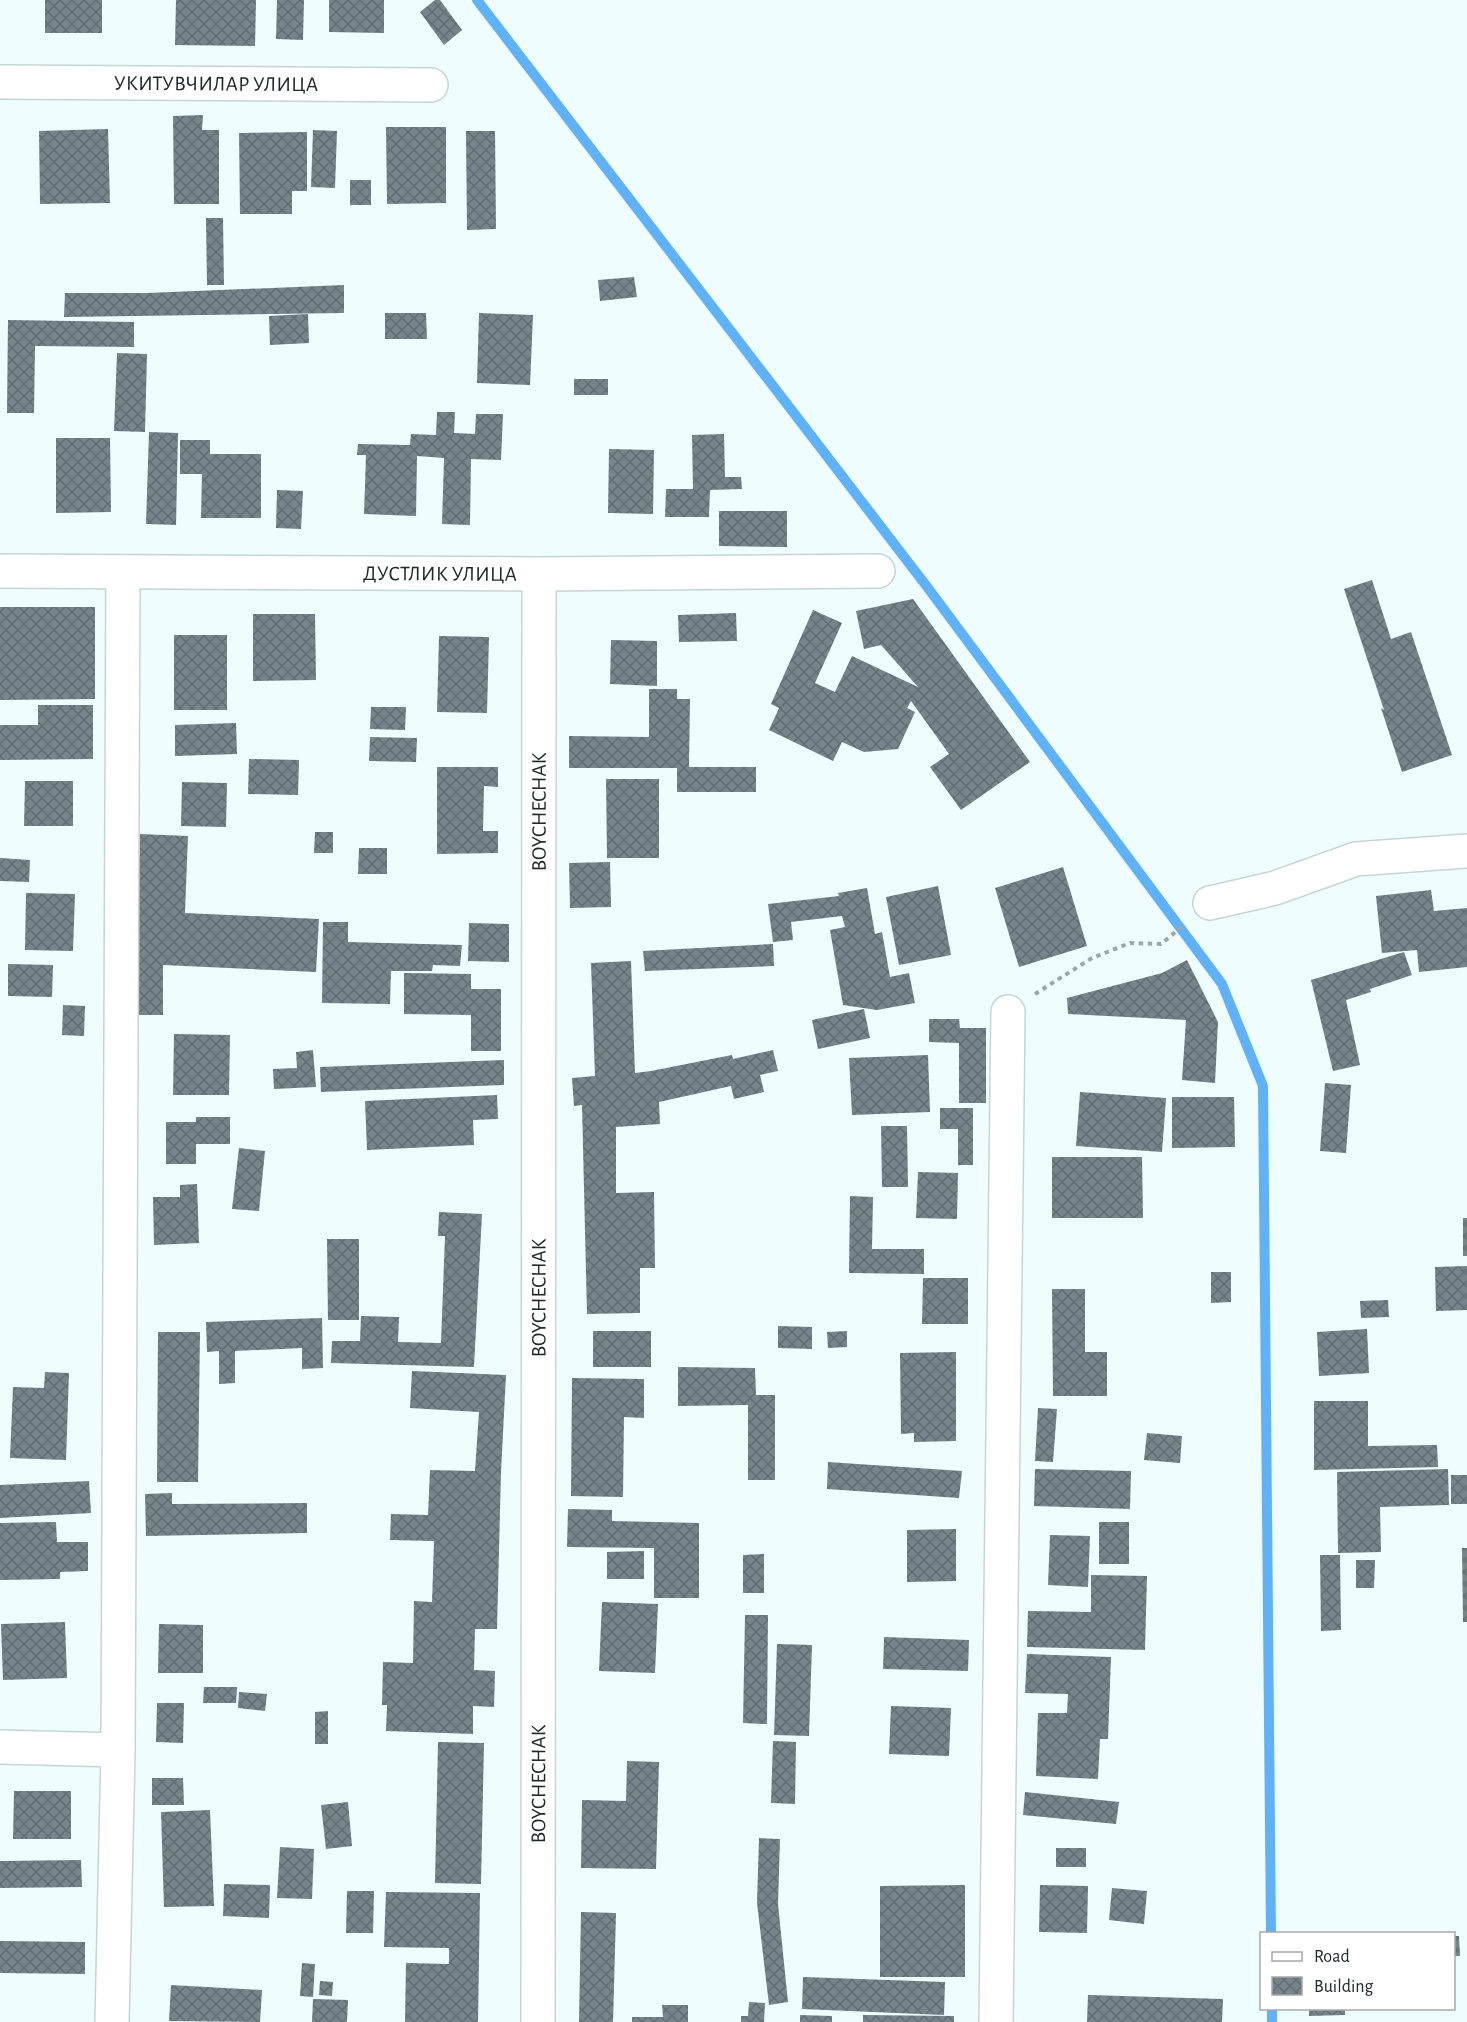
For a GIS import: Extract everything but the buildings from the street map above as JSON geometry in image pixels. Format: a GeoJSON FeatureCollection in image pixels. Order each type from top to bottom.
{"type":"FeatureCollection","features":[{"type":"Feature","properties":{"kind":"street","name":"УКИТУВЧИЛАР УЛИЦА"},"geometry":{"type":"LineString","coordinates":[[0,82],[431,85]]}},
{"type":"Feature","properties":{"kind":"street","name":"ДУСТЛИК УЛИЦА"},"geometry":{"type":"LineString","coordinates":[[0,571],[538,574],[878,571]]}},
{"type":"Feature","properties":{"kind":"street"},"geometry":{"type":"LineString","coordinates":[[112,2022],[118,1750],[123,572]]}},
{"type":"Feature","properties":{"kind":"street","name":"BOYCHECHAK"},"geometry":{"type":"LineString","coordinates":[[538,574],[538,2022]]}},
{"type":"Feature","properties":{"kind":"street"},"geometry":{"type":"LineString","coordinates":[[1210,903],[1275,888],[1356,859],[1467,851]]}},
{"type":"Feature","properties":{"kind":"street"},"geometry":{"type":"LineString","coordinates":[[996,2022],[1008,1012]]}},
{"type":"Feature","properties":{"kind":"street"},"geometry":{"type":"LineString","coordinates":[[0,1747],[118,1750]]}},
{"type":"Feature","properties":{"kind":"path"},"geometry":{"type":"LineString","coordinates":[[1008,1012],[1092,958],[1130,943],[1161,944]]}},
{"type":"Feature","properties":{"kind":"waterway"},"geometry":{"type":"LineString","coordinates":[[477,0],[928,588],[1222,984],[1263,1086],[1271,1932]]}},
{"type":"Feature","properties":{"kind":"waterway"},"geometry":{"type":"LineString","coordinates":[[1272,2010],[1272,2022]]}}]}
